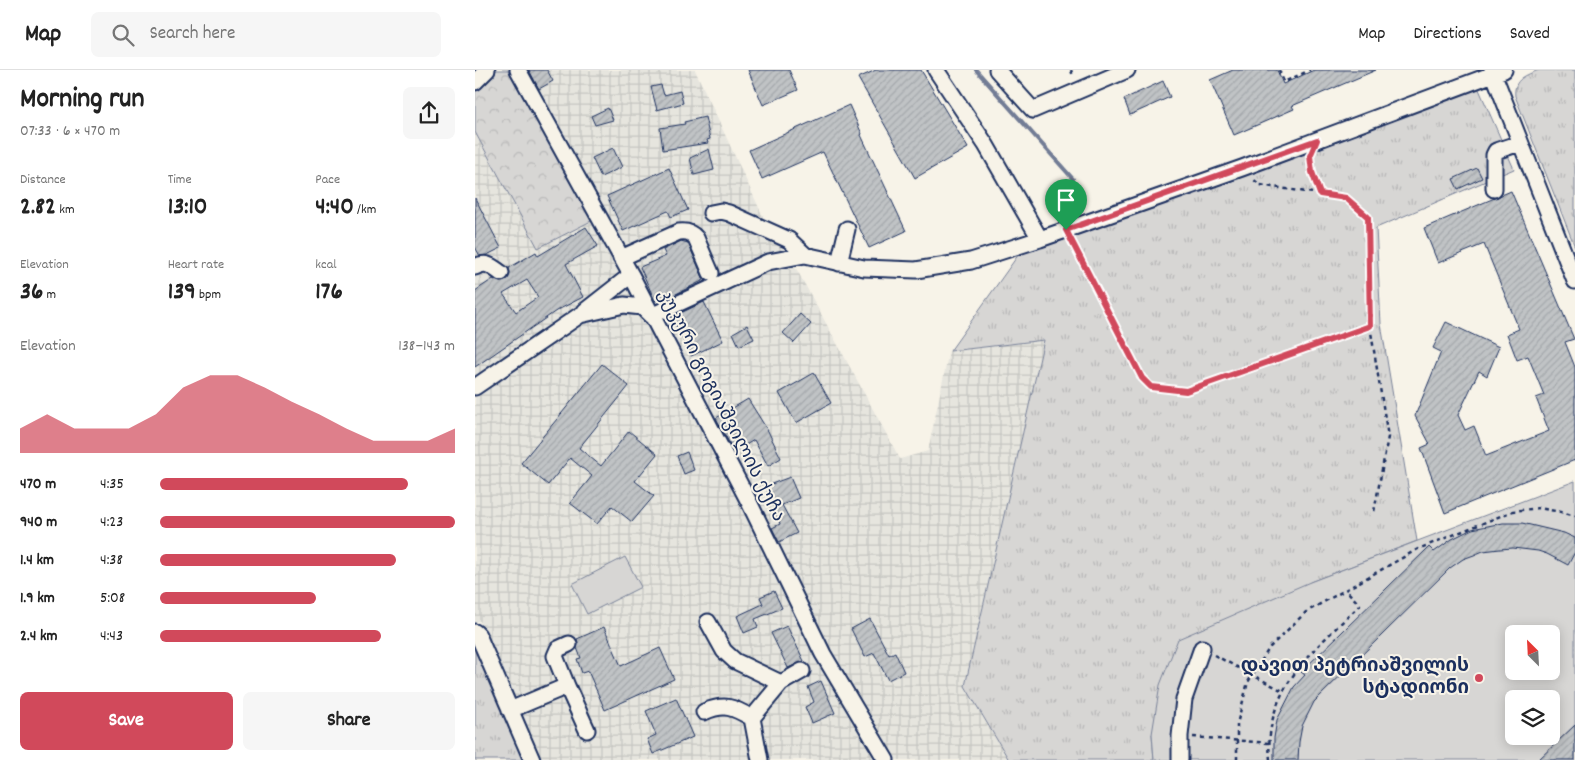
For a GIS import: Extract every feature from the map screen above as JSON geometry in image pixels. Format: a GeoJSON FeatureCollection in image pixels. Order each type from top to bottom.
{"type":"FeatureCollection","features":[{"type":"Feature","properties":{"kind":"street"},"geometry":{"type":"LineString","coordinates":[[475,82],[487,70]]}},
{"type":"Feature","properties":{"kind":"street","name":"კუკური გოგიაშვილის ქუჩა"},"geometry":{"type":"LineString","coordinates":[[518,70],[631,275],[743,491],[823,654],[886,760]]}},
{"type":"Feature","properties":{"kind":"street"},"geometry":{"type":"LineString","coordinates":[[936,70],[986,145],[1040,239]]}},
{"type":"Feature","properties":{"kind":"street"},"geometry":{"type":"LineString","coordinates":[[997,70],[1033,110],[1127,70]]}},
{"type":"Feature","properties":{"kind":"street"},"geometry":{"type":"LineString","coordinates":[[580,315],[624,305],[642,307],[651,316],[768,262],[805,255],[864,268],[916,270],[971,261],[1040,239],[1242,168],[1497,71],[1520,143],[1575,281]]}},
{"type":"Feature","properties":{"kind":"street"},"geometry":{"type":"LineString","coordinates":[[1494,189],[1494,156],[1496,151],[1520,143]]}},
{"type":"Feature","properties":{"kind":"street"},"geometry":{"type":"LineString","coordinates":[[711,213],[721,211],[729,213],[789,240],[805,255]]}},
{"type":"Feature","properties":{"kind":"street"},"geometry":{"type":"LineString","coordinates":[[839,263],[847,229]]}},
{"type":"Feature","properties":{"kind":"street"},"geometry":{"type":"LineString","coordinates":[[621,258],[685,231],[693,233],[711,273]]}},
{"type":"Feature","properties":{"kind":"street"},"geometry":{"type":"LineString","coordinates":[[475,267],[482,264],[488,265],[501,273]]}},
{"type":"Feature","properties":{"kind":"street"},"geometry":{"type":"LineString","coordinates":[[475,387],[580,315],[631,275]]}},
{"type":"Feature","properties":{"kind":"street"},"geometry":{"type":"LineString","coordinates":[[708,622],[723,652],[735,661],[781,683]]}},
{"type":"Feature","properties":{"kind":"street"},"geometry":{"type":"LineString","coordinates":[[475,632],[478,635],[532,760]]}},
{"type":"Feature","properties":{"kind":"street"},"geometry":{"type":"LineString","coordinates":[[569,644],[558,649],[555,656],[587,730]]}},
{"type":"Feature","properties":{"kind":"street"},"geometry":{"type":"LineString","coordinates":[[1180,760],[1180,736],[1184,699],[1202,648]]}},
{"type":"Feature","properties":{"kind":"street"},"geometry":{"type":"LineString","coordinates":[[752,718],[781,683],[802,671]]}},
{"type":"Feature","properties":{"kind":"street"},"geometry":{"type":"LineString","coordinates":[[510,710],[567,686]]}},
{"type":"Feature","properties":{"kind":"street"},"geometry":{"type":"LineString","coordinates":[[704,712],[716,707],[733,708],[752,718]]}},
{"type":"Feature","properties":{"kind":"street"},"geometry":{"type":"LineString","coordinates":[[752,718],[760,760]]}},
{"type":"Feature","properties":{"kind":"path"},"geometry":{"type":"LineString","coordinates":[[1071,70],[1073,76]]}},
{"type":"Feature","properties":{"kind":"path"},"geometry":{"type":"LineString","coordinates":[[1279,70],[1284,82],[1309,70]]}},
{"type":"Feature","properties":{"kind":"path"},"geometry":{"type":"LineString","coordinates":[[1317,140],[1310,156],[1312,172],[1320,194]]}},
{"type":"Feature","properties":{"kind":"path"},"geometry":{"type":"LineString","coordinates":[[1242,168],[1260,185],[1346,198],[1368,217],[1370,326],[1388,437],[1374,512]]}},
{"type":"Feature","properties":{"kind":"path"},"geometry":{"type":"LineString","coordinates":[[1066,230],[1142,378],[1151,387],[1186,391],[1370,326]]}},
{"type":"Feature","properties":{"kind":"path"},"geometry":{"type":"LineString","coordinates":[[1237,760],[1237,724],[1248,682],[1270,647],[1306,612],[1418,549],[1513,511],[1539,508],[1575,516]]}},
{"type":"Feature","properties":{"kind":"path"},"geometry":{"type":"LineString","coordinates":[[1270,760],[1270,726],[1283,691],[1302,662],[1360,605],[1346,590]]}},
{"type":"Feature","properties":{"kind":"path"},"geometry":{"type":"LineString","coordinates":[[1202,648],[1283,691]]}},
{"type":"Feature","properties":{"kind":"path"},"geometry":{"type":"LineString","coordinates":[[1180,736],[1269,743]]}},
{"type":"Feature","properties":{"kind":"shaded area"},"geometry":{"type":"Polygon","coordinates":[[[475,70],[695,70],[766,223],[797,270],[900,459],[928,451],[949,351],[1044,340],[965,686],[1009,760],[537,760],[480,621],[475,622],[475,70]]]}},
{"type":"Feature","properties":{"kind":"green space"},"geometry":{"type":"Polygon","coordinates":[[[475,70],[508,70],[593,220],[538,248],[475,132],[475,70]]]}},
{"type":"Feature","properties":{"kind":"green space"},"geometry":{"type":"Polygon","coordinates":[[[1539,70],[1575,70],[1575,247],[1515,96],[1516,85],[1521,78],[1539,70]]]}},
{"type":"Feature","properties":{"kind":"green space"},"geometry":{"type":"Polygon","coordinates":[[[1478,87],[1514,169],[1376,228],[1381,324],[1417,541],[1310,582],[1152,734],[1154,760],[1009,760],[965,686],[1044,340],[950,351],[1021,251],[1478,87]]]}},
{"type":"Feature","properties":{"kind":"green space"},"geometry":{"type":"Polygon","coordinates":[[[1575,481],[1575,760],[1154,760],[1152,734],[1160,685],[1178,639],[1310,582],[1575,481]]]}},
{"type":"Feature","properties":{"kind":"green space"},"geometry":{"type":"Polygon","coordinates":[[[625,557],[641,587],[587,614],[572,584],[625,557]]]}},
{"type":"Feature","properties":{"kind":"green space"},"geometry":{"type":"Polygon","coordinates":[[[475,648],[525,760],[475,760],[475,648]]]}},
{"type":"Feature","properties":{"kind":"building"},"geometry":{"type":"Polygon","coordinates":[[[529,70],[547,70],[553,81],[539,89],[529,70]]]}},
{"type":"Feature","properties":{"kind":"building"},"geometry":{"type":"Polygon","coordinates":[[[748,70],[789,70],[798,90],[763,105],[748,70]]]}},
{"type":"Feature","properties":{"kind":"building"},"geometry":{"type":"Polygon","coordinates":[[[876,70],[921,70],[968,148],[915,178],[858,78],[876,70]]]}},
{"type":"Feature","properties":{"kind":"building"},"geometry":{"type":"Polygon","coordinates":[[[1233,70],[1277,70],[1283,84],[1314,70],[1376,70],[1292,106],[1294,109],[1234,135],[1210,80],[1233,70]]]}},
{"type":"Feature","properties":{"kind":"building"},"geometry":{"type":"Polygon","coordinates":[[[1163,81],[1170,97],[1130,115],[1124,99],[1163,81]]]}},
{"type":"Feature","properties":{"kind":"building"},"geometry":{"type":"Polygon","coordinates":[[[661,85],[664,95],[680,91],[683,103],[657,110],[651,87],[661,85]]]}},
{"type":"Feature","properties":{"kind":"building"},"geometry":{"type":"Polygon","coordinates":[[[849,105],[906,231],[869,248],[823,152],[762,179],[749,150],[849,105]]]}},
{"type":"Feature","properties":{"kind":"building"},"geometry":{"type":"Polygon","coordinates":[[[608,108],[613,120],[595,125],[591,116],[608,108]]]}},
{"type":"Feature","properties":{"kind":"building"},"geometry":{"type":"Polygon","coordinates":[[[705,117],[710,139],[707,140],[708,143],[663,150],[660,128],[685,124],[684,122],[705,117]]]}},
{"type":"Feature","properties":{"kind":"building"},"geometry":{"type":"Polygon","coordinates":[[[613,148],[622,167],[601,177],[592,158],[613,148]]]}},
{"type":"Feature","properties":{"kind":"building"},"geometry":{"type":"Polygon","coordinates":[[[709,149],[714,170],[694,175],[690,158],[709,149]]]}},
{"type":"Feature","properties":{"kind":"building"},"geometry":{"type":"Polygon","coordinates":[[[669,168],[688,210],[671,217],[668,211],[623,231],[607,196],[669,168]]]}},
{"type":"Feature","properties":{"kind":"building"},"geometry":{"type":"Polygon","coordinates":[[[1477,168],[1482,178],[1458,189],[1453,179],[1477,168]]]}},
{"type":"Feature","properties":{"kind":"building"},"geometry":{"type":"Polygon","coordinates":[[[1511,191],[1574,339],[1565,342],[1575,367],[1575,460],[1445,513],[1421,448],[1430,444],[1415,416],[1441,352],[1433,348],[1446,322],[1499,347],[1487,376],[1479,371],[1458,415],[1465,430],[1474,426],[1486,456],[1549,431],[1536,398],[1544,395],[1528,356],[1517,360],[1507,334],[1519,329],[1484,244],[1438,263],[1424,228],[1511,191]]]}},
{"type":"Feature","properties":{"kind":"building"},"geometry":{"type":"Polygon","coordinates":[[[475,198],[501,248],[487,255],[480,256],[475,247],[475,198]]]}},
{"type":"Feature","properties":{"kind":"building"},"geometry":{"type":"Polygon","coordinates":[[[586,227],[598,246],[566,264],[583,297],[556,311],[475,367],[475,291],[493,279],[500,282],[505,281],[510,274],[509,268],[536,252],[538,256],[586,227]],[[527,280],[503,294],[516,312],[538,297],[527,280]]]}},
{"type":"Feature","properties":{"kind":"building"},"geometry":{"type":"Polygon","coordinates":[[[681,241],[688,243],[704,280],[664,300],[663,298],[655,301],[640,267],[666,256],[663,250],[681,241]]]}},
{"type":"Feature","properties":{"kind":"building"},"geometry":{"type":"Polygon","coordinates":[[[704,302],[723,341],[691,356],[672,317],[704,302]]]}},
{"type":"Feature","properties":{"kind":"building"},"geometry":{"type":"Polygon","coordinates":[[[800,314],[811,324],[794,343],[783,333],[800,314]]]}},
{"type":"Feature","properties":{"kind":"building"},"geometry":{"type":"Polygon","coordinates":[[[747,325],[754,339],[739,346],[733,333],[747,325]]]}},
{"type":"Feature","properties":{"kind":"building"},"geometry":{"type":"Polygon","coordinates":[[[602,364],[629,386],[579,448],[601,466],[629,431],[657,454],[635,481],[654,496],[632,522],[612,506],[597,524],[570,503],[592,476],[570,458],[548,485],[521,463],[602,364]]]}},
{"type":"Feature","properties":{"kind":"building"},"geometry":{"type":"Polygon","coordinates":[[[814,373],[831,403],[796,423],[779,393],[814,373]]]}},
{"type":"Feature","properties":{"kind":"building"},"geometry":{"type":"Polygon","coordinates":[[[748,399],[768,431],[781,458],[768,466],[754,440],[734,452],[716,418],[748,399]]]}},
{"type":"Feature","properties":{"kind":"building"},"geometry":{"type":"Polygon","coordinates":[[[687,452],[694,470],[684,474],[677,456],[687,452]]]}},
{"type":"Feature","properties":{"kind":"building"},"geometry":{"type":"Polygon","coordinates":[[[790,477],[799,498],[782,505],[797,533],[779,542],[772,528],[780,524],[766,486],[790,477]]]}},
{"type":"Feature","properties":{"kind":"building"},"geometry":{"type":"Polygon","coordinates":[[[1503,523],[1522,523],[1564,533],[1575,538],[1575,552],[1568,565],[1538,551],[1513,548],[1483,551],[1463,559],[1450,568],[1314,702],[1302,726],[1298,760],[1274,760],[1274,738],[1277,720],[1294,687],[1305,675],[1301,672],[1429,547],[1434,552],[1452,539],[1472,529],[1503,523]]]}},
{"type":"Feature","properties":{"kind":"building"},"geometry":{"type":"Polygon","coordinates":[[[774,591],[782,608],[755,619],[758,627],[744,633],[737,616],[763,604],[760,597],[774,591]]]}},
{"type":"Feature","properties":{"kind":"building"},"geometry":{"type":"Polygon","coordinates":[[[870,619],[889,655],[895,652],[904,672],[888,680],[874,653],[865,657],[851,629],[870,619]]]}},
{"type":"Feature","properties":{"kind":"building"},"geometry":{"type":"Polygon","coordinates":[[[787,626],[804,661],[788,668],[771,633],[787,626]]]}},
{"type":"Feature","properties":{"kind":"building"},"geometry":{"type":"Polygon","coordinates":[[[604,627],[621,666],[660,648],[674,679],[605,710],[588,671],[582,673],[577,659],[581,658],[577,648],[577,639],[604,627]]]}},
{"type":"Feature","properties":{"kind":"building"},"geometry":{"type":"Polygon","coordinates":[[[821,681],[835,713],[812,723],[805,707],[814,702],[808,687],[821,681]]]}},
{"type":"Feature","properties":{"kind":"building"},"geometry":{"type":"Polygon","coordinates":[[[676,698],[693,737],[653,754],[647,739],[656,735],[646,711],[676,698]]]}},
{"type":"Feature","properties":{"kind":"building"},"geometry":{"type":"Polygon","coordinates":[[[1575,725],[1575,760],[1538,760],[1554,745],[1560,745],[1560,739],[1575,725]]]}},
{"type":"Feature","properties":{"kind":"waterway"},"geometry":{"type":"LineString","coordinates":[[976,70],[1073,179]]}},
{"type":"Feature","properties":{"kind":"place","name":"დავით პეტრიაშვილის სტადიონი"},"geometry":{"type":"Point","coordinates":[1479,678]}},
{"type":"Feature","properties":{"kind":"route"},"geometry":{"type":"LineString","coordinates":[[1317,140],[1310,156],[1312,172],[1320,194],[1346,198],[1368,217],[1370,326],[1186,391],[1151,387],[1142,378],[1066,230],[1317,140]]}}]}
